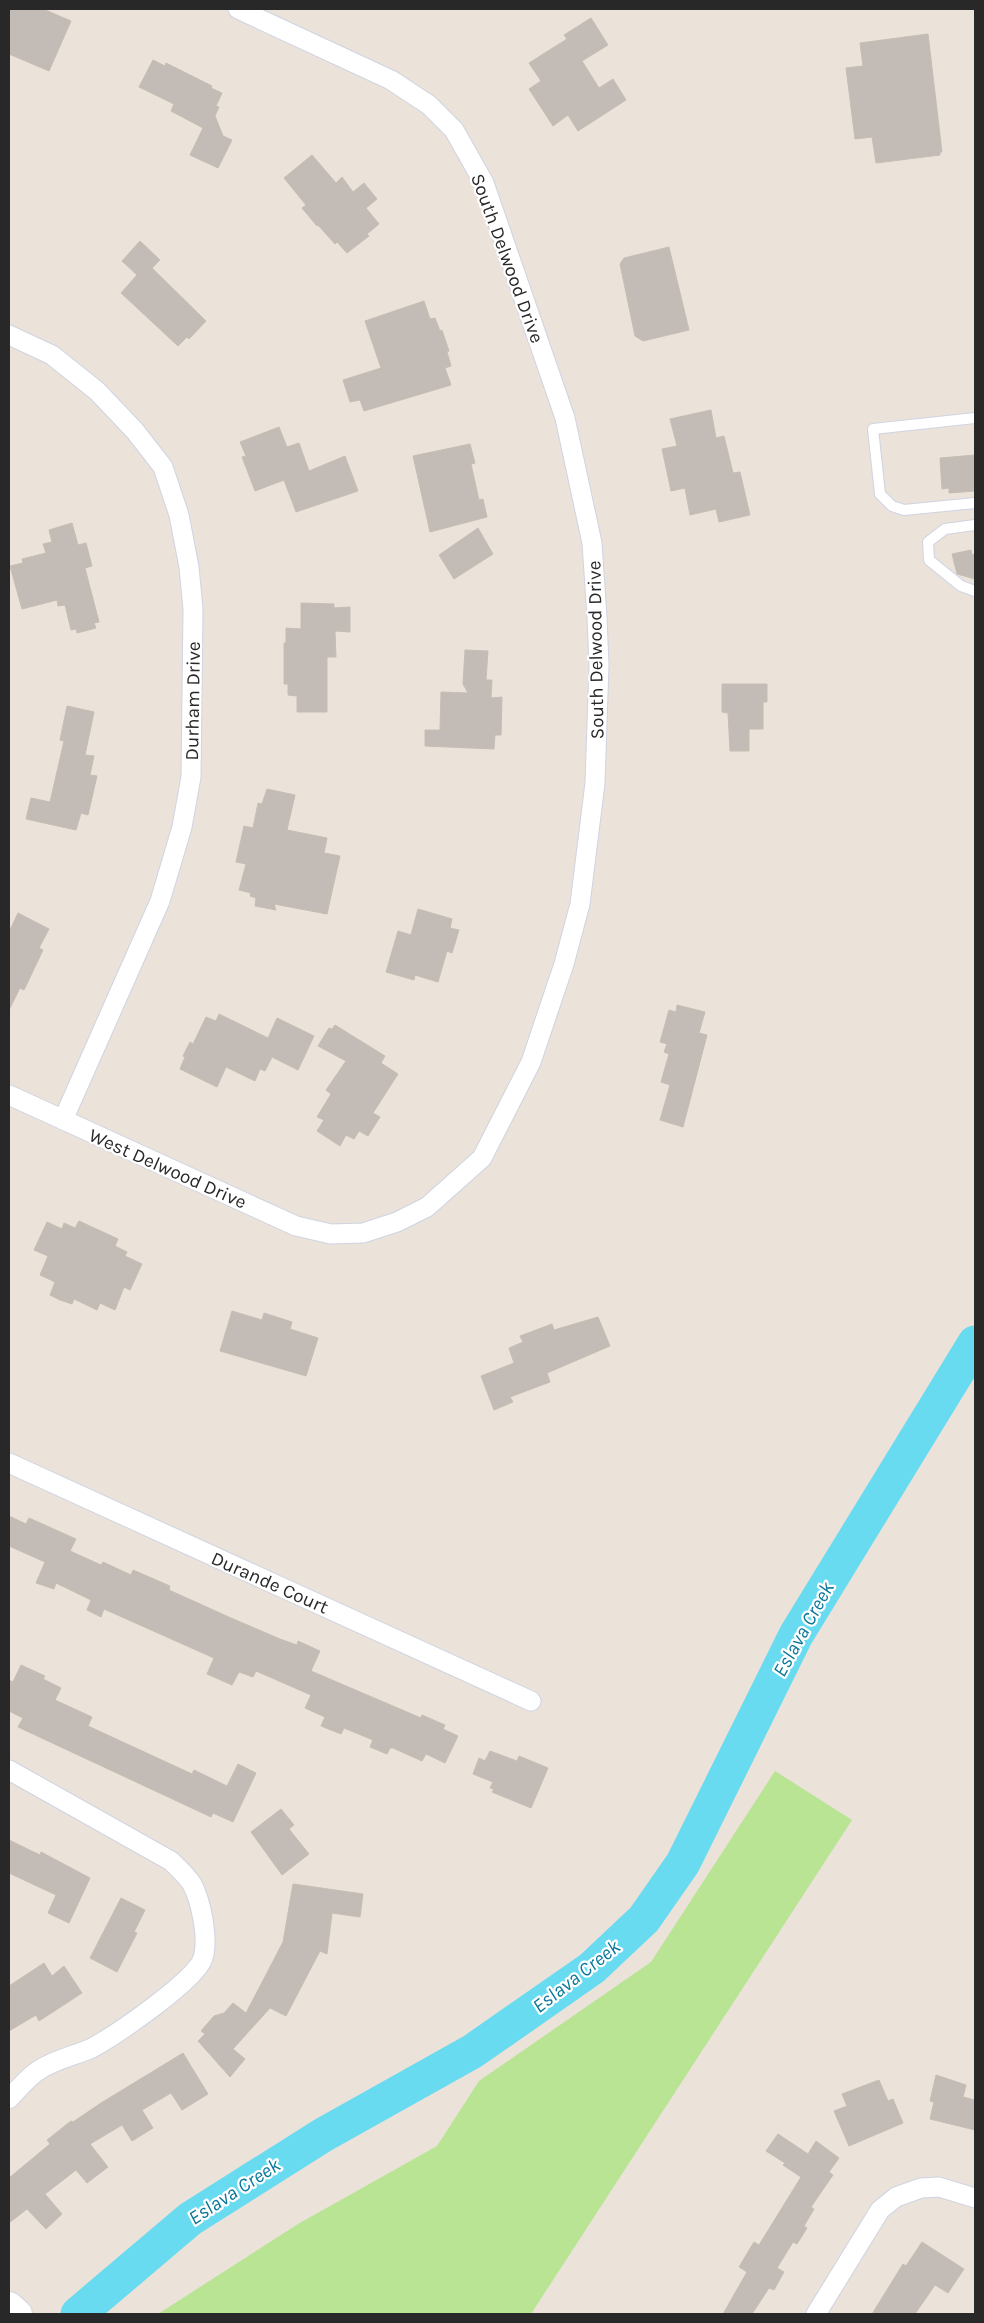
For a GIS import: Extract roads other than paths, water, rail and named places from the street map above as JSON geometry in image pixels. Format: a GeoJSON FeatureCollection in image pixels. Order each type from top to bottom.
{"type":"FeatureCollection","features":[{"type":"Feature","properties":{"kind":"street","name":"South Delwood Drive"},"geometry":{"type":"LineString","coordinates":[[238,9],[391,80],[429,105],[454,130],[484,183],[565,418],[593,553],[598,665],[593,801],[580,904],[564,964],[531,1062],[482,1158],[455,1184],[427,1207],[397,1222],[363,1233],[330,1234]]}},
{"type":"Feature","properties":{"kind":"street","name":"Durham Drive"},"geometry":{"type":"LineString","coordinates":[[9,334],[52,355],[97,391],[135,431],[162,467],[179,515],[189,567],[193,609],[192,777],[182,827],[160,901],[63,1120]]}},
{"type":"Feature","properties":{"kind":"street","name":"West Delwood Drive"},"geometry":{"type":"LineString","coordinates":[[9,1095],[296,1226],[330,1234]]}},
{"type":"Feature","properties":{"kind":"street","name":"Durande Court"},"geometry":{"type":"LineString","coordinates":[[9,1463],[531,1701]]}},
{"type":"Feature","properties":{"kind":"street"},"geometry":{"type":"LineString","coordinates":[[9,1770],[171,1861],[192,1884],[206,1940],[203,1960],[183,1984],[124,2030],[90,2049],[60,2058],[38,2071],[9,2099]]}},
{"type":"Feature","properties":{"kind":"street"},"geometry":{"type":"LineString","coordinates":[[816,2314],[880,2210],[896,2196],[921,2188],[939,2187],[975,2198]]}},
{"type":"Feature","properties":{"kind":"street"},"geometry":{"type":"LineString","coordinates":[[9,2306],[18,2314]]}},
{"type":"Feature","properties":{"kind":"lane"},"geometry":{"type":"LineString","coordinates":[[975,418],[873,429],[880,494],[892,506],[904,510],[975,503]]}},
{"type":"Feature","properties":{"kind":"lane"},"geometry":{"type":"LineString","coordinates":[[975,525],[945,529],[928,542],[929,560],[961,586],[975,591]]}},
{"type":"Feature","properties":{"kind":"waterway","name":"Eslava Creek"},"geometry":{"type":"LineString","coordinates":[[78,2314],[190,2219],[323,2135],[473,2051],[592,1968],[644,1919],[683,1863],[796,1635],[975,1343]]}}]}
